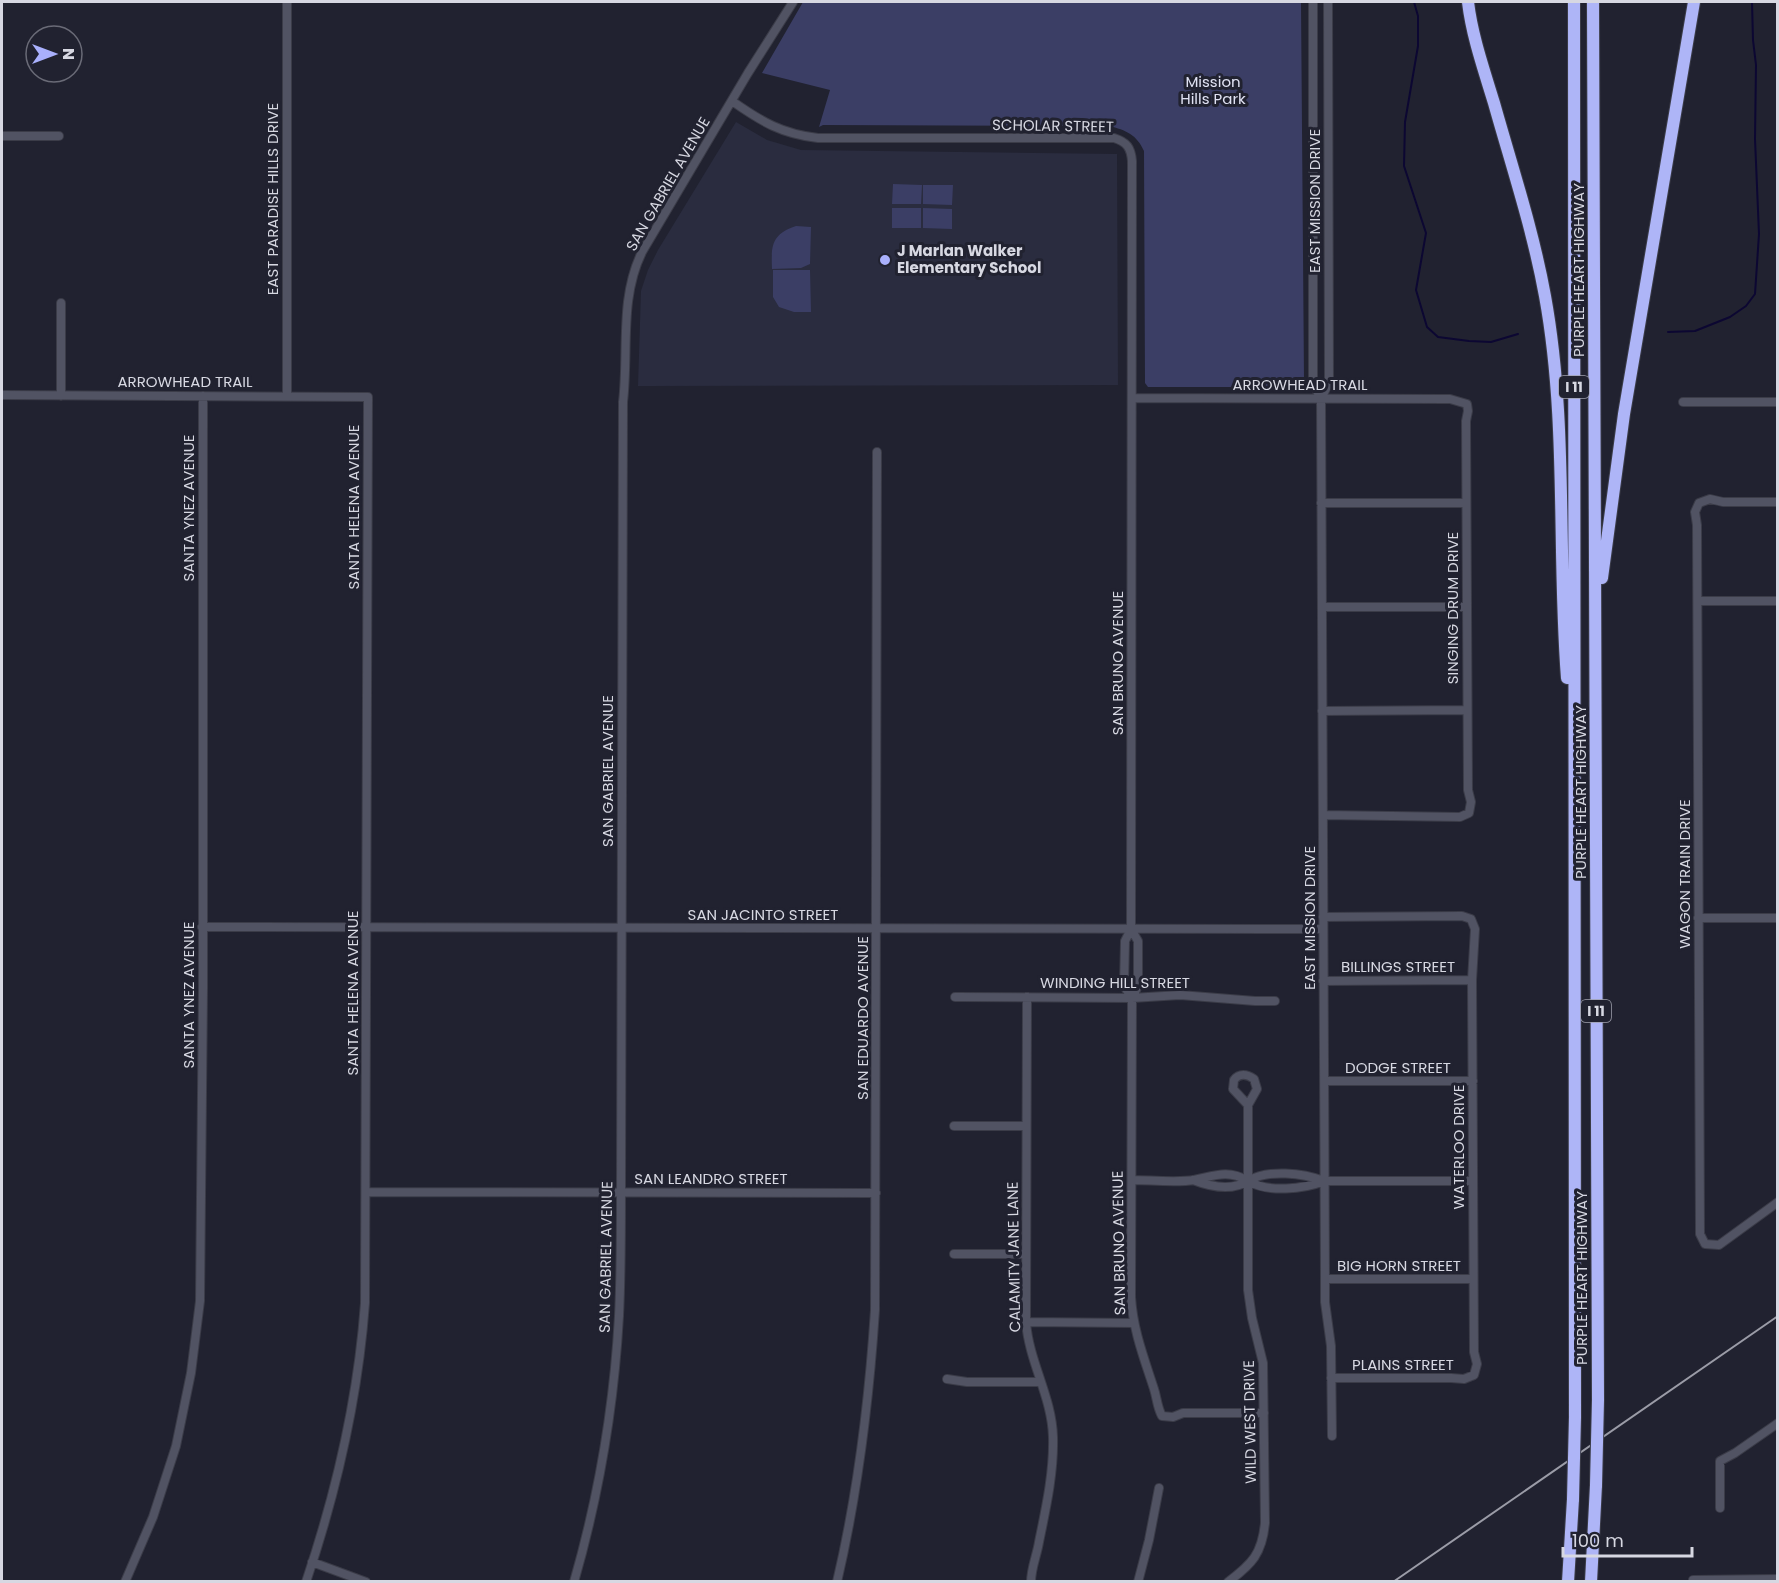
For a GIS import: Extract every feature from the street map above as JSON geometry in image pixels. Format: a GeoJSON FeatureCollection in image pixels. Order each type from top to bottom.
{"type":"FeatureCollection","features":[{"type":"Feature","properties":{"kind":"highway"},"geometry":{"type":"LineString","coordinates":[[1468,2],[1484,68],[1530,227],[1550,331],[1558,410],[1563,629],[1574,772]]}},
{"type":"Feature","properties":{"kind":"highway","name":"PURPLE HEART HIGHWAY"},"geometry":{"type":"LineString","coordinates":[[1568,1581],[1575,1417],[1574,2]]}},
{"type":"Feature","properties":{"kind":"highway","name":"PURPLE HEART HIGHWAY"},"geometry":{"type":"LineString","coordinates":[[1591,1581],[1598,1400],[1593,2]]}},
{"type":"Feature","properties":{"kind":"highway"},"geometry":{"type":"LineString","coordinates":[[1595,623],[1624,414],[1694,2]]}},
{"type":"Feature","properties":{"kind":"street","name":"EAST PARADISE HILLS DRIVE"},"geometry":{"type":"LineString","coordinates":[[287,2],[287,396]]}},
{"type":"Feature","properties":{"kind":"street","name":"SAN GABRIEL AVENUE"},"geometry":{"type":"LineString","coordinates":[[574,1581],[594,1504],[614,1382],[619,1317],[623,414],[628,291],[642,252],[793,2]]}},
{"type":"Feature","properties":{"kind":"street","name":"EAST MISSION DRIVE"},"geometry":{"type":"LineString","coordinates":[[1313,2],[1313,384],[1321,398]]}},
{"type":"Feature","properties":{"kind":"street","name":"EAST MISSION DRIVE"},"geometry":{"type":"LineString","coordinates":[[1328,2],[1329,383],[1321,398],[1321,503],[1325,1302],[1331,1346],[1332,1436]]}},
{"type":"Feature","properties":{"kind":"street","name":"SCHOLAR STREET"},"geometry":{"type":"LineString","coordinates":[[732,101],[777,130],[818,138],[1114,138],[1126,144],[1130,148],[1132,161],[1132,398]]}},
{"type":"Feature","properties":{"kind":"street"},"geometry":{"type":"LineString","coordinates":[[2,136],[59,136]]}},
{"type":"Feature","properties":{"kind":"street"},"geometry":{"type":"LineString","coordinates":[[61,303],[61,396]]}},
{"type":"Feature","properties":{"kind":"street","name":"ARROWHEAD TRAIL"},"geometry":{"type":"LineString","coordinates":[[2,395],[368,397]]}},
{"type":"Feature","properties":{"kind":"street","name":"SANTA YNEZ AVENUE"},"geometry":{"type":"LineString","coordinates":[[125,1581],[143,1542],[169,1470],[182,1420],[196,1340],[200,1301],[202,1247],[203,396]]}},
{"type":"Feature","properties":{"kind":"street","name":"SANTA HELENA AVENUE"},"geometry":{"type":"LineString","coordinates":[[306,1581],[340,1467],[356,1390],[365,1303],[368,397]]}},
{"type":"Feature","properties":{"kind":"street","name":"ARROWHEAD TRAIL"},"geometry":{"type":"LineString","coordinates":[[1132,398],[1450,399],[1467,404]]}},
{"type":"Feature","properties":{"kind":"street","name":"SAN BRUNO AVENUE"},"geometry":{"type":"LineString","coordinates":[[1132,398],[1131,929],[1125,941],[1124,986],[1132,998]]}},
{"type":"Feature","properties":{"kind":"street"},"geometry":{"type":"LineString","coordinates":[[1683,402],[1778,402]]}},
{"type":"Feature","properties":{"kind":"street","name":"SINGING DRUM DRIVE"},"geometry":{"type":"LineString","coordinates":[[1323,815],[1460,817],[1469,813],[1471,802],[1468,790],[1467,710],[1467,404]]}},
{"type":"Feature","properties":{"kind":"street","name":"SAN EDUARDO AVENUE"},"geometry":{"type":"LineString","coordinates":[[837,1581],[859,1467],[870,1383],[875,1310],[878,453]]}},
{"type":"Feature","properties":{"kind":"street","name":"WAGON TRAIN DRIVE"},"geometry":{"type":"LineString","coordinates":[[1778,502],[1723,502],[1710,499],[1699,503],[1695,512],[1698,601],[1700,1234],[1705,1244],[1719,1245],[1778,1202]]}},
{"type":"Feature","properties":{"kind":"street"},"geometry":{"type":"LineString","coordinates":[[1321,503],[1466,503]]}},
{"type":"Feature","properties":{"kind":"street"},"geometry":{"type":"LineString","coordinates":[[1698,601],[1778,601]]}},
{"type":"Feature","properties":{"kind":"street"},"geometry":{"type":"LineString","coordinates":[[1322,607],[1467,607]]}},
{"type":"Feature","properties":{"kind":"street"},"geometry":{"type":"LineString","coordinates":[[1322,711],[1467,710]]}},
{"type":"Feature","properties":{"kind":"street","name":"WATERLOO DRIVE"},"geometry":{"type":"LineString","coordinates":[[1323,917],[1462,916],[1471,919],[1475,929],[1472,980],[1473,1279],[1474,1352],[1477,1364],[1474,1375]]}},
{"type":"Feature","properties":{"kind":"street"},"geometry":{"type":"LineString","coordinates":[[1698,918],[1778,918]]}},
{"type":"Feature","properties":{"kind":"street","name":"SAN JACINTO STREET"},"geometry":{"type":"LineString","coordinates":[[202,927],[1323,929]]}},
{"type":"Feature","properties":{"kind":"street","name":"SAN BRUNO AVENUE"},"geometry":{"type":"LineString","coordinates":[[1131,929],[1138,941],[1138,986],[1132,998],[1131,1297],[1140,1350],[1162,1416],[1173,1417],[1183,1413],[1264,1413]]}},
{"type":"Feature","properties":{"kind":"street","name":"BILLINGS STREET"},"geometry":{"type":"LineString","coordinates":[[1323,981],[1472,980]]}},
{"type":"Feature","properties":{"kind":"street","name":"WINDING HILL STREET"},"geometry":{"type":"LineString","coordinates":[[954,997],[1132,998],[1180,995],[1275,1001]]}},
{"type":"Feature","properties":{"kind":"street","name":"CALAMITY JANE LANE"},"geometry":{"type":"LineString","coordinates":[[1027,997],[1026,1322],[1030,1349],[1052,1421],[1053,1447],[1042,1526],[1031,1569],[1031,1581]]}},
{"type":"Feature","properties":{"kind":"street","name":"DODGE STREET"},"geometry":{"type":"LineString","coordinates":[[1324,1081],[1473,1081]]}},
{"type":"Feature","properties":{"kind":"street","name":"WILD WEST DRIVE"},"geometry":{"type":"LineString","coordinates":[[1228,1581],[1247,1568],[1254,1559],[1264,1536],[1263,1363],[1249,1298],[1248,1105]]}},
{"type":"Feature","properties":{"kind":"street"},"geometry":{"type":"LineString","coordinates":[[954,1126],[1026,1126]]}},
{"type":"Feature","properties":{"kind":"street"},"geometry":{"type":"LineString","coordinates":[[1248,1181],[1258,1174],[1308,1174],[1324,1180],[1473,1181]]}},
{"type":"Feature","properties":{"kind":"street"},"geometry":{"type":"LineString","coordinates":[[1132,1180],[1193,1180],[1205,1176],[1237,1175],[1258,1188],[1308,1188],[1324,1180]]}},
{"type":"Feature","properties":{"kind":"street","name":"SAN LEANDRO STREET"},"geometry":{"type":"LineString","coordinates":[[366,1192],[876,1193]]}},
{"type":"Feature","properties":{"kind":"street"},"geometry":{"type":"LineString","coordinates":[[954,1254],[1026,1254]]}},
{"type":"Feature","properties":{"kind":"street","name":"BIG HORN STREET"},"geometry":{"type":"LineString","coordinates":[[1325,1279],[1473,1279]]}},
{"type":"Feature","properties":{"kind":"street"},"geometry":{"type":"LineString","coordinates":[[1026,1322],[1134,1323]]}},
{"type":"Feature","properties":{"kind":"street","name":"PLAINS STREET"},"geometry":{"type":"LineString","coordinates":[[1331,1378],[1464,1379],[1474,1375]]}},
{"type":"Feature","properties":{"kind":"street"},"geometry":{"type":"LineString","coordinates":[[947,1379],[967,1382],[1040,1382]]}},
{"type":"Feature","properties":{"kind":"street"},"geometry":{"type":"LineString","coordinates":[[1720,1508],[1720,1461],[1778,1423]]}},
{"type":"Feature","properties":{"kind":"street"},"geometry":{"type":"LineString","coordinates":[[1138,1581],[1159,1488]]}},
{"type":"Feature","properties":{"kind":"street"},"geometry":{"type":"LineString","coordinates":[[312,1562],[366,1581]]}},
{"type":"Feature","properties":{"kind":"street"},"geometry":{"type":"LineString","coordinates":[[1693,1580],[1778,1579]]}},
{"type":"Feature","properties":{"kind":"shaded area","name":"J Marlan Walker Elementary School"},"geometry":{"type":"Polygon","coordinates":[[[736,122],[767,140],[801,150],[1117,154],[1118,385],[638,386],[641,291],[648,270],[736,122]]]}},
{"type":"Feature","properties":{"kind":"green space","name":"Mission Hills Park"},"geometry":{"type":"Polygon","coordinates":[[[803,2],[1301,2],[1304,379],[1302,384],[1297,387],[1148,387],[1145,383],[1144,151],[1138,141],[1126,131],[1109,126],[823,125],[819,127],[830,90],[762,73],[803,2]]]}},
{"type":"Feature","properties":{"kind":"green space"},"geometry":{"type":"Polygon","coordinates":[[[893,184],[922,185],[921,204],[892,204],[893,184]]]}},
{"type":"Feature","properties":{"kind":"green space"},"geometry":{"type":"Polygon","coordinates":[[[923,185],[953,185],[952,205],[923,204],[923,185]]]}},
{"type":"Feature","properties":{"kind":"green space"},"geometry":{"type":"Polygon","coordinates":[[[892,208],[921,208],[921,228],[892,228],[892,208]]]}},
{"type":"Feature","properties":{"kind":"green space"},"geometry":{"type":"Polygon","coordinates":[[[923,208],[952,209],[952,229],[923,228],[923,208]]]}},
{"type":"Feature","properties":{"kind":"green space"},"geometry":{"type":"Polygon","coordinates":[[[796,226],[811,227],[810,264],[801,268],[772,269],[775,242],[782,233],[796,226]]]}},
{"type":"Feature","properties":{"kind":"green space"},"geometry":{"type":"Polygon","coordinates":[[[773,270],[810,270],[811,312],[794,312],[779,307],[773,297],[773,270]]]}},
{"type":"Feature","properties":{"kind":"waterway"},"geometry":{"type":"LineString","coordinates":[[1414,2],[1418,16],[1418,46],[1405,122],[1404,166],[1426,233],[1416,290],[1427,327],[1438,337],[1469,341],[1491,342],[1518,334]]}},
{"type":"Feature","properties":{"kind":"waterway"},"geometry":{"type":"LineString","coordinates":[[1668,332],[1695,331],[1730,317],[1746,306],[1755,294],[1759,234],[1755,139],[1756,65],[1752,2]]}},
{"type":"Feature","properties":{"kind":"railway"},"geometry":{"type":"LineString","coordinates":[[1393,1582],[1778,1316]]}},
{"type":"Feature","properties":{"kind":"place","name":"J Marlan Walker Elementary School"},"geometry":{"type":"Point","coordinates":[885,260]}}]}
